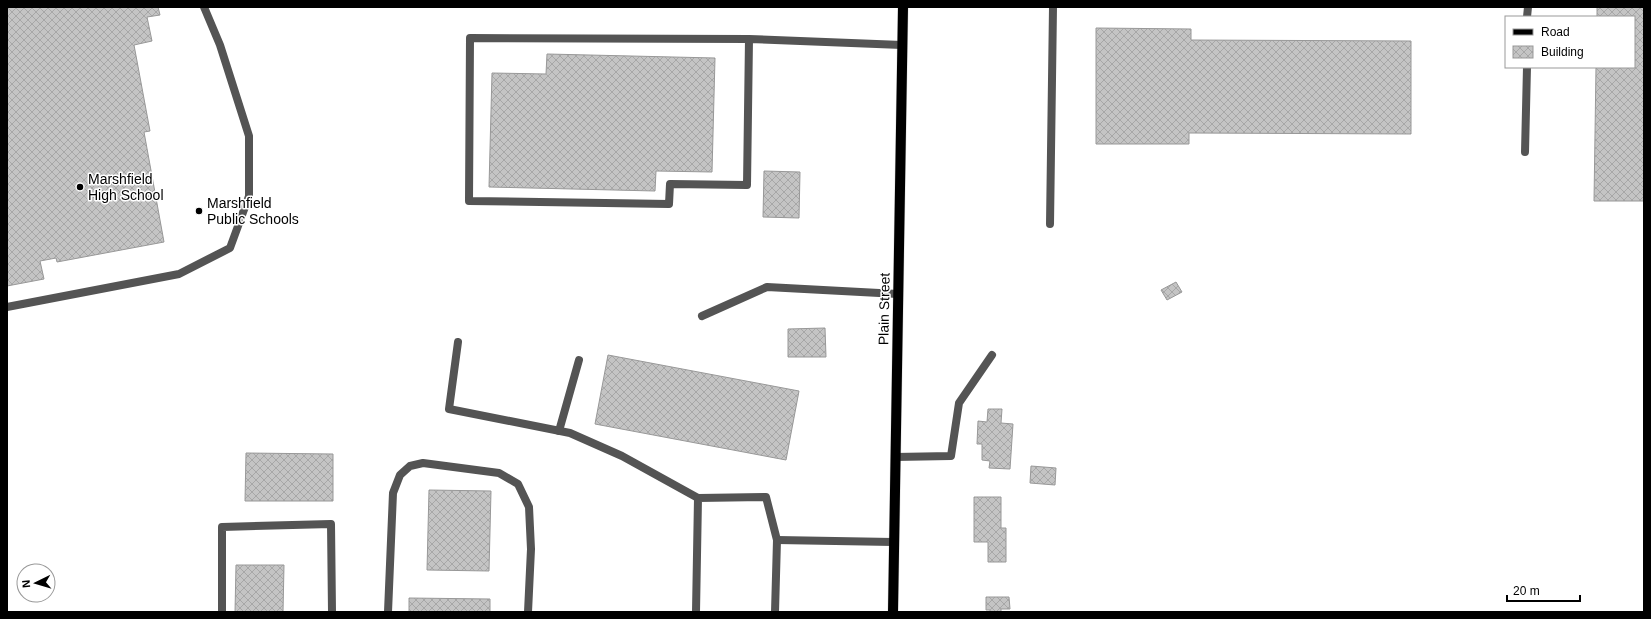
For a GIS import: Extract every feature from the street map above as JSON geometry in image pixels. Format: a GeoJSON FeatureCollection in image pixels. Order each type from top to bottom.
{"type":"FeatureCollection","features":[{"type":"Feature","properties":{"kind":"main road","name":"Plain Street"},"geometry":{"type":"LineString","coordinates":[[893,612],[903,7]]}},
{"type":"Feature","properties":{"kind":"lane"},"geometry":{"type":"LineString","coordinates":[[7,307],[179,274],[230,248],[248,196],[249,136],[220,45],[204,7]]}},
{"type":"Feature","properties":{"kind":"lane"},"geometry":{"type":"LineString","coordinates":[[1050,224],[1053,7]]}},
{"type":"Feature","properties":{"kind":"lane"},"geometry":{"type":"LineString","coordinates":[[749,39],[747,185],[670,184],[670,204],[469,201],[470,38],[749,39],[902,45]]}},
{"type":"Feature","properties":{"kind":"lane"},"geometry":{"type":"LineString","coordinates":[[1525,152],[1527,68]]}},
{"type":"Feature","properties":{"kind":"lane"},"geometry":{"type":"LineString","coordinates":[[702,316],[767,287],[898,294]]}},
{"type":"Feature","properties":{"kind":"lane"},"geometry":{"type":"LineString","coordinates":[[458,342],[449,409],[570,433],[622,456],[698,498],[766,497],[777,540],[775,612]]}},
{"type":"Feature","properties":{"kind":"lane"},"geometry":{"type":"LineString","coordinates":[[895,457],[951,456],[959,403],[992,355]]}},
{"type":"Feature","properties":{"kind":"lane"},"geometry":{"type":"LineString","coordinates":[[560,431],[579,360]]}},
{"type":"Feature","properties":{"kind":"lane"},"geometry":{"type":"LineString","coordinates":[[388,612],[393,493],[400,475],[410,466],[423,463],[499,473],[518,484],[529,507],[532,549],[528,612]]}},
{"type":"Feature","properties":{"kind":"lane"},"geometry":{"type":"LineString","coordinates":[[696,612],[698,498]]}},
{"type":"Feature","properties":{"kind":"lane"},"geometry":{"type":"LineString","coordinates":[[222,612],[222,527],[331,524],[332,612]]}},
{"type":"Feature","properties":{"kind":"lane"},"geometry":{"type":"LineString","coordinates":[[777,540],[893,542]]}},
{"type":"Feature","properties":{"kind":"building","name":"Marshfield High School"},"geometry":{"type":"Polygon","coordinates":[[[7,7],[158,7],[160,15],[147,17],[152,41],[134,45],[150,131],[144,132],[164,242],[57,262],[56,258],[40,261],[44,279],[7,286],[7,7]]]}},
{"type":"Feature","properties":{"kind":"building"},"geometry":{"type":"Polygon","coordinates":[[[1597,7],[1644,7],[1644,201],[1594,201],[1596,68],[1635,68],[1635,16],[1597,16],[1597,7]]]}},
{"type":"Feature","properties":{"kind":"building"},"geometry":{"type":"Polygon","coordinates":[[[1096,28],[1191,29],[1191,40],[1411,41],[1411,134],[1189,133],[1189,144],[1096,144],[1096,28]]]}},
{"type":"Feature","properties":{"kind":"building"},"geometry":{"type":"Polygon","coordinates":[[[547,54],[715,58],[712,172],[656,171],[655,191],[489,187],[492,73],[546,74],[547,54]]]}},
{"type":"Feature","properties":{"kind":"building"},"geometry":{"type":"Polygon","coordinates":[[[764,171],[800,172],[799,218],[763,217],[764,171]]]}},
{"type":"Feature","properties":{"kind":"building"},"geometry":{"type":"Polygon","coordinates":[[[1176,282],[1182,292],[1167,300],[1161,290],[1176,282]]]}},
{"type":"Feature","properties":{"kind":"building"},"geometry":{"type":"Polygon","coordinates":[[[825,328],[826,357],[788,357],[788,329],[825,328]]]}},
{"type":"Feature","properties":{"kind":"building"},"geometry":{"type":"Polygon","coordinates":[[[608,355],[799,391],[786,460],[595,424],[608,355]]]}},
{"type":"Feature","properties":{"kind":"building"},"geometry":{"type":"Polygon","coordinates":[[[988,409],[1002,409],[1001,423],[1013,424],[1010,469],[989,468],[990,461],[982,460],[982,444],[977,444],[978,421],[987,422],[988,409]]]}},
{"type":"Feature","properties":{"kind":"building"},"geometry":{"type":"Polygon","coordinates":[[[246,453],[333,454],[333,501],[245,501],[246,453]]]}},
{"type":"Feature","properties":{"kind":"building"},"geometry":{"type":"Polygon","coordinates":[[[1031,466],[1056,468],[1055,485],[1030,483],[1031,466]]]}},
{"type":"Feature","properties":{"kind":"building"},"geometry":{"type":"Polygon","coordinates":[[[429,490],[491,491],[489,571],[427,570],[429,490]]]}},
{"type":"Feature","properties":{"kind":"building"},"geometry":{"type":"Polygon","coordinates":[[[974,497],[1001,497],[1001,528],[1006,528],[1006,562],[988,562],[988,542],[974,542],[974,497]]]}},
{"type":"Feature","properties":{"kind":"building"},"geometry":{"type":"Polygon","coordinates":[[[236,565],[284,565],[283,612],[235,612],[236,565]]]}},
{"type":"Feature","properties":{"kind":"building"},"geometry":{"type":"Polygon","coordinates":[[[986,597],[1009,597],[1010,609],[1001,609],[1001,612],[990,612],[990,610],[986,610],[986,597]]]}},
{"type":"Feature","properties":{"kind":"building"},"geometry":{"type":"Polygon","coordinates":[[[409,598],[490,599],[490,612],[409,612],[409,598]]]}},
{"type":"Feature","properties":{"kind":"place","name":"Marshfield High School"},"geometry":{"type":"Point","coordinates":[80,187]}},
{"type":"Feature","properties":{"kind":"place","name":"Marshfield Public Schools"},"geometry":{"type":"Point","coordinates":[199,211]}}]}
